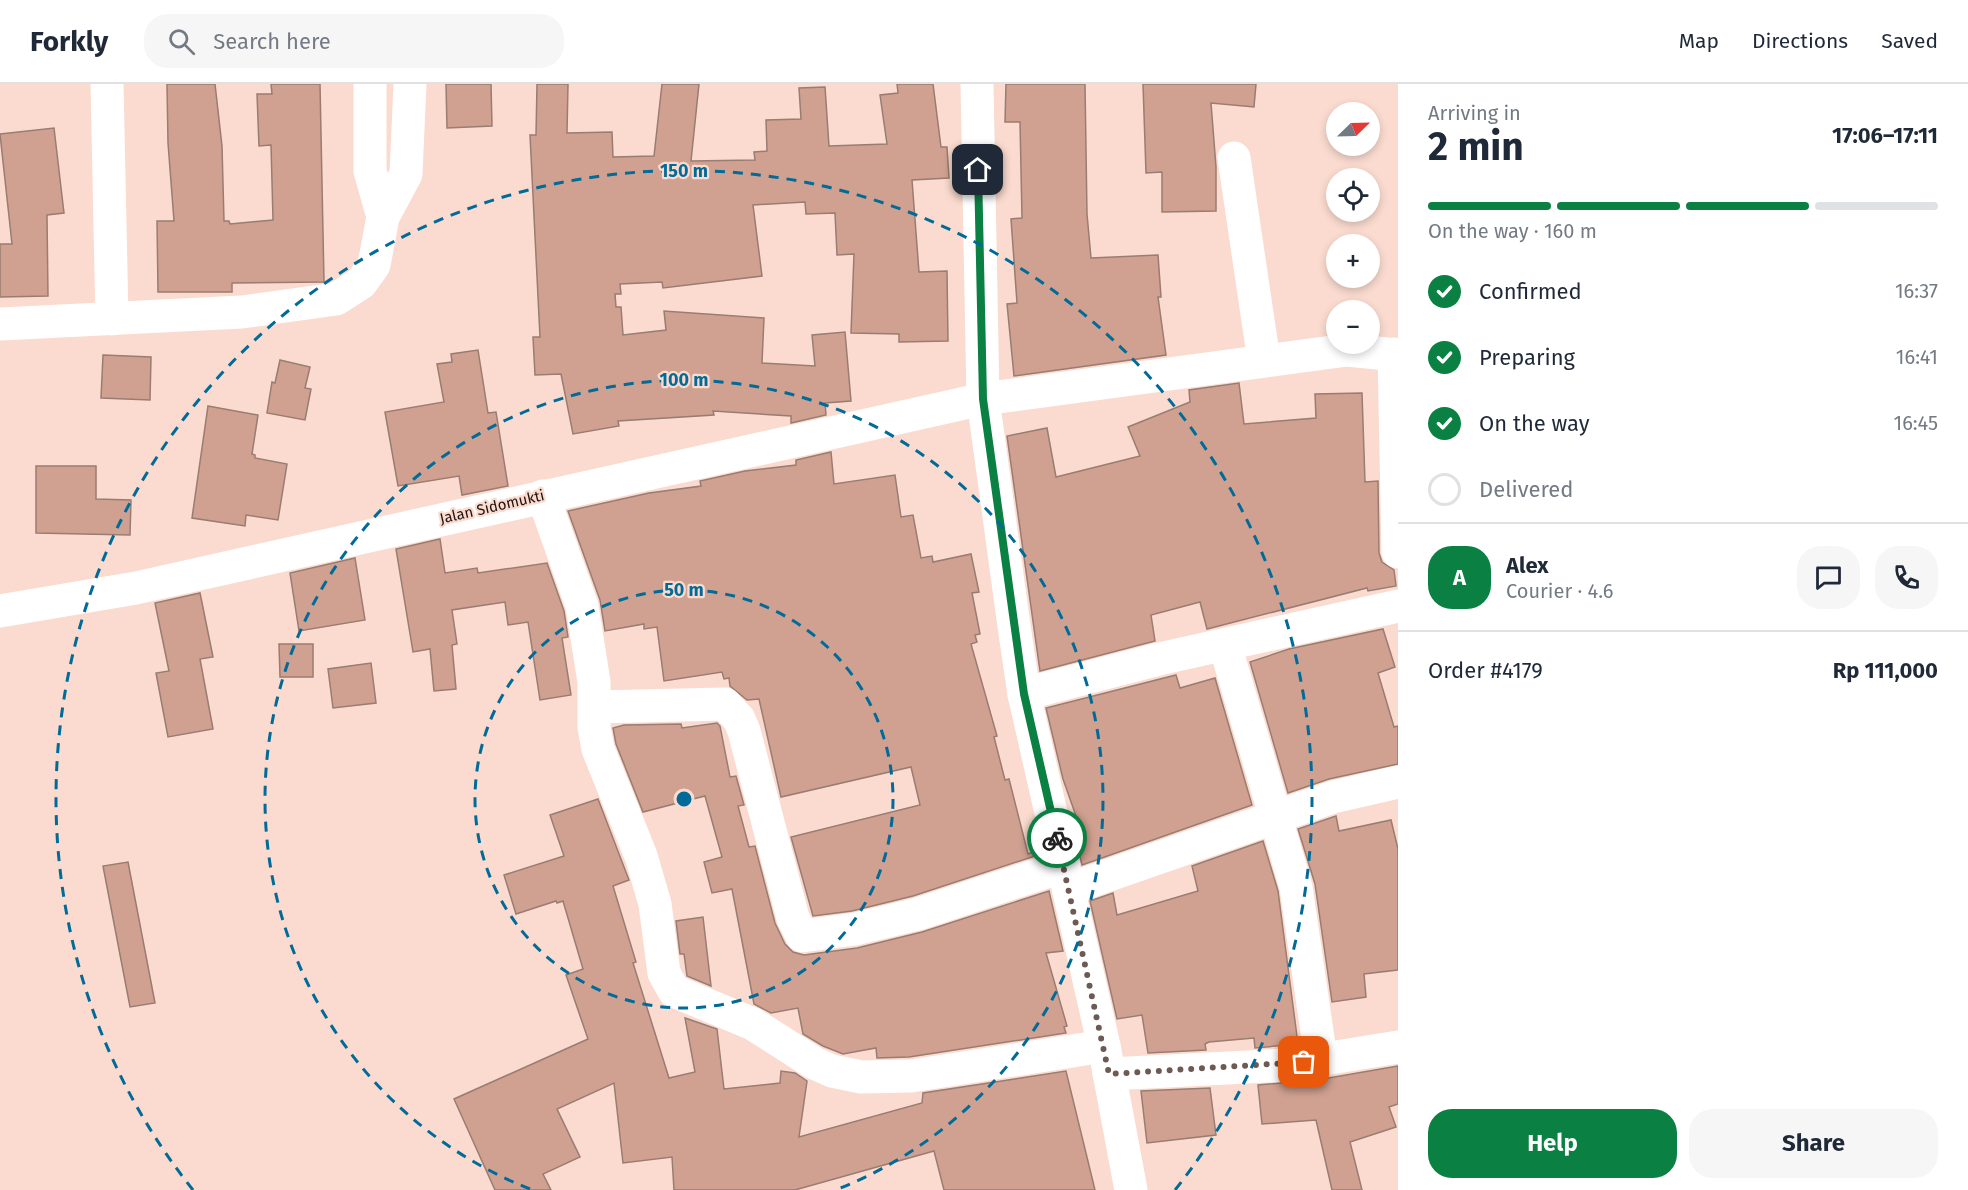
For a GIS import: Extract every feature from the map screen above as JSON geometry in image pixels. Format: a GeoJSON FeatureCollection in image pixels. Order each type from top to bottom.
{"type":"FeatureCollection","features":[{"type":"Feature","properties":{"kind":"street"},"geometry":{"type":"LineString","coordinates":[[107,84],[112,319]]}},
{"type":"Feature","properties":{"kind":"street"},"geometry":{"type":"LineString","coordinates":[[370,84],[370,171],[383,217]]}},
{"type":"Feature","properties":{"kind":"street"},"geometry":{"type":"LineString","coordinates":[[0,324],[242,312],[336,299],[361,283],[374,265],[383,217],[406,174],[410,84]]}},
{"type":"Feature","properties":{"kind":"street"},"geometry":{"type":"LineString","coordinates":[[977,84],[983,399],[1024,694],[1107,1060],[1131,1190]]}},
{"type":"Feature","properties":{"kind":"street"},"geometry":{"type":"LineString","coordinates":[[1234,158],[1264,361]]}},
{"type":"Feature","properties":{"kind":"street","name":"Jalan Sidomukti"},"geometry":{"type":"LineString","coordinates":[[0,611],[136,588],[983,399],[1347,350],[1396,354]]}},
{"type":"Feature","properties":{"kind":"street"},"geometry":{"type":"LineString","coordinates":[[1396,354],[1398,552]]}},
{"type":"Feature","properties":{"kind":"street"},"geometry":{"type":"LineString","coordinates":[[543,496],[582,606],[594,682],[594,727],[598,749],[641,856],[655,904],[664,973],[674,991],[753,1024],[814,1064],[832,1071],[861,1077],[911,1076],[1107,1060],[1287,1065],[1398,1047]]}},
{"type":"Feature","properties":{"kind":"street"},"geometry":{"type":"LineString","coordinates":[[1024,694],[1398,606]]}},
{"type":"Feature","properties":{"kind":"street"},"geometry":{"type":"LineString","coordinates":[[1225,645],[1296,887],[1321,1059]]}},
{"type":"Feature","properties":{"kind":"street"},"geometry":{"type":"LineString","coordinates":[[595,707],[725,704],[732,709],[744,731],[793,918],[802,936],[855,929],[1066,877],[1333,797],[1398,782]]}},
{"type":"Feature","properties":{"kind":"building"},"geometry":{"type":"Polygon","coordinates":[[[167,84],[215,84],[222,146],[224,221],[229,221],[230,224],[273,220],[271,145],[259,146],[257,94],[272,94],[271,84],[320,84],[324,282],[232,283],[232,292],[158,292],[157,221],[174,221],[168,143],[167,84]]]}},
{"type":"Feature","properties":{"kind":"building"},"geometry":{"type":"Polygon","coordinates":[[[446,84],[491,84],[492,126],[447,128],[446,84]]]}},
{"type":"Feature","properties":{"kind":"building"},"geometry":{"type":"Polygon","coordinates":[[[537,84],[568,84],[567,133],[612,132],[613,157],[654,156],[662,84],[699,84],[691,161],[755,160],[754,152],[767,151],[766,120],[801,119],[799,88],[825,87],[829,146],[887,144],[880,95],[898,93],[897,84],[933,84],[941,147],[947,147],[949,178],[912,180],[919,272],[947,271],[948,341],[899,342],[899,334],[851,333],[854,254],[837,255],[835,213],[806,214],[805,202],[753,205],[762,276],[663,288],[662,282],[620,284],[621,294],[615,294],[616,307],[621,307],[623,335],[666,330],[664,311],[764,318],[762,363],[815,366],[812,335],[845,332],[851,401],[825,403],[826,415],[791,423],[791,416],[713,411],[714,415],[618,421],[619,426],[573,434],[561,374],[535,375],[533,337],[540,337],[530,135],[536,135],[537,84]]]}},
{"type":"Feature","properties":{"kind":"building"},"geometry":{"type":"Polygon","coordinates":[[[1006,84],[1085,84],[1087,214],[1091,258],[1158,255],[1161,297],[1158,297],[1166,355],[1014,376],[1007,304],[1017,303],[1011,219],[1022,218],[1020,122],[1005,122],[1006,84]]]}},
{"type":"Feature","properties":{"kind":"building"},"geometry":{"type":"Polygon","coordinates":[[[1143,84],[1256,84],[1254,107],[1211,103],[1216,167],[1216,211],[1162,212],[1162,172],[1146,173],[1143,84]]]}},
{"type":"Feature","properties":{"kind":"building"},"geometry":{"type":"Polygon","coordinates":[[[54,128],[64,213],[47,215],[48,296],[0,297],[0,244],[12,244],[0,134],[54,128]]]}},
{"type":"Feature","properties":{"kind":"building"},"geometry":{"type":"Polygon","coordinates":[[[478,350],[488,413],[496,412],[508,486],[462,495],[459,476],[398,486],[385,412],[444,402],[437,364],[452,362],[451,354],[478,350]]]}},
{"type":"Feature","properties":{"kind":"building"},"geometry":{"type":"Polygon","coordinates":[[[103,355],[151,357],[150,400],[101,398],[103,355]]]}},
{"type":"Feature","properties":{"kind":"building"},"geometry":{"type":"Polygon","coordinates":[[[280,360],[310,367],[305,388],[311,389],[305,420],[267,413],[272,382],[275,383],[280,360]]]}},
{"type":"Feature","properties":{"kind":"building"},"geometry":{"type":"Polygon","coordinates":[[[1239,383],[1244,424],[1316,418],[1315,394],[1362,393],[1365,482],[1378,481],[1379,553],[1382,562],[1394,570],[1396,586],[1368,591],[1367,588],[1207,629],[1200,602],[1151,615],[1155,641],[1040,671],[1007,436],[1047,428],[1056,477],[1140,456],[1128,427],[1190,402],[1189,390],[1239,383]]]}},
{"type":"Feature","properties":{"kind":"building"},"geometry":{"type":"Polygon","coordinates":[[[208,406],[258,415],[252,454],[255,458],[287,464],[278,520],[246,515],[245,526],[192,518],[208,406]]]}},
{"type":"Feature","properties":{"kind":"building"},"geometry":{"type":"Polygon","coordinates":[[[831,452],[834,484],[895,475],[901,517],[913,515],[921,558],[932,556],[933,562],[971,554],[979,592],[972,593],[980,634],[975,635],[977,642],[971,644],[997,736],[994,737],[1005,780],[1009,779],[1028,854],[1040,849],[1041,854],[913,896],[852,911],[813,916],[791,837],[920,805],[911,767],[781,797],[759,699],[747,700],[730,686],[729,678],[724,679],[722,672],[664,681],[657,627],[644,629],[644,624],[605,631],[600,600],[568,511],[649,493],[701,486],[700,481],[745,471],[796,465],[796,460],[831,452]]]}},
{"type":"Feature","properties":{"kind":"building"},"geometry":{"type":"Polygon","coordinates":[[[36,466],[96,466],[96,499],[131,500],[130,535],[36,533],[36,466]]]}},
{"type":"Feature","properties":{"kind":"building"},"geometry":{"type":"Polygon","coordinates":[[[440,539],[445,573],[477,568],[478,573],[547,563],[564,611],[568,637],[562,638],[571,695],[540,700],[528,622],[508,625],[505,602],[452,610],[457,644],[452,645],[456,689],[434,691],[430,649],[413,652],[396,549],[440,539]]]}},
{"type":"Feature","properties":{"kind":"building"},"geometry":{"type":"Polygon","coordinates":[[[355,558],[365,620],[299,631],[290,573],[355,558]]]}},
{"type":"Feature","properties":{"kind":"building"},"geometry":{"type":"Polygon","coordinates":[[[200,593],[213,657],[200,659],[213,729],[168,737],[156,673],[169,671],[155,603],[200,593]]]}},
{"type":"Feature","properties":{"kind":"building"},"geometry":{"type":"Polygon","coordinates":[[[1383,629],[1395,667],[1378,673],[1394,727],[1398,726],[1398,764],[1329,779],[1288,793],[1250,662],[1289,649],[1383,629]]]}},
{"type":"Feature","properties":{"kind":"building"},"geometry":{"type":"Polygon","coordinates":[[[279,644],[313,644],[313,677],[280,677],[279,644]]]}},
{"type":"Feature","properties":{"kind":"building"},"geometry":{"type":"Polygon","coordinates":[[[371,663],[376,703],[333,708],[328,669],[371,663]]]}},
{"type":"Feature","properties":{"kind":"building"},"geometry":{"type":"Polygon","coordinates":[[[1176,675],[1180,688],[1215,678],[1252,805],[1082,865],[1075,836],[1082,833],[1063,779],[1046,708],[1176,675]]]}},
{"type":"Feature","properties":{"kind":"building"},"geometry":{"type":"Polygon","coordinates":[[[717,723],[720,726],[730,777],[736,776],[744,805],[738,806],[749,847],[755,846],[775,923],[785,944],[793,952],[804,955],[857,948],[922,932],[1049,891],[1063,951],[1046,953],[1067,1026],[1064,1027],[1066,1033],[909,1057],[877,1058],[876,1048],[843,1054],[803,1034],[798,1008],[771,1013],[754,1004],[732,889],[712,893],[704,862],[722,857],[705,796],[643,812],[616,744],[613,728],[624,725],[681,724],[682,728],[717,723]]]}},
{"type":"Feature","properties":{"kind":"building"},"geometry":{"type":"Polygon","coordinates":[[[598,799],[629,880],[613,886],[636,962],[633,963],[669,1078],[695,1072],[685,1018],[717,1029],[724,1089],[780,1083],[781,1071],[795,1073],[807,1081],[799,1137],[922,1103],[923,1093],[1066,1071],[1095,1190],[944,1190],[934,1151],[795,1190],[674,1190],[672,1157],[623,1163],[614,1083],[557,1109],[580,1157],[543,1174],[551,1190],[495,1190],[454,1099],[588,1039],[566,975],[583,969],[563,901],[557,903],[556,901],[516,914],[504,875],[564,856],[550,815],[598,799]]]}},
{"type":"Feature","properties":{"kind":"building"},"geometry":{"type":"Polygon","coordinates":[[[1336,816],[1339,831],[1391,820],[1398,849],[1398,970],[1364,974],[1366,997],[1332,1002],[1315,884],[1298,829],[1336,816]]]}},
{"type":"Feature","properties":{"kind":"building"},"geometry":{"type":"Polygon","coordinates":[[[1263,841],[1278,891],[1298,1044],[1255,1048],[1254,1038],[1209,1042],[1205,1044],[1206,1050],[1148,1053],[1142,1015],[1117,1019],[1090,901],[1113,893],[1117,915],[1198,891],[1192,866],[1263,841]]]}},
{"type":"Feature","properties":{"kind":"building"},"geometry":{"type":"Polygon","coordinates":[[[128,862],[155,1003],[130,1007],[103,866],[128,862]]]}},
{"type":"Feature","properties":{"kind":"building"},"geometry":{"type":"Polygon","coordinates":[[[703,917],[711,986],[687,976],[684,954],[680,954],[676,921],[703,917]]]}},
{"type":"Feature","properties":{"kind":"building"},"geometry":{"type":"Polygon","coordinates":[[[1398,1066],[1398,1104],[1389,1107],[1396,1127],[1350,1142],[1362,1190],[1332,1190],[1316,1120],[1262,1124],[1258,1085],[1317,1080],[1398,1066]]]}},
{"type":"Feature","properties":{"kind":"building"},"geometry":{"type":"Polygon","coordinates":[[[1210,1088],[1216,1135],[1147,1143],[1141,1091],[1210,1088]]]}},
{"type":"Feature","properties":{"kind":"way so far"},"geometry":{"type":"LineString","coordinates":[[1057,838],[1109,1074],[1287,1065],[1304,1062]]}},
{"type":"Feature","properties":{"kind":"route"},"geometry":{"type":"LineString","coordinates":[[978,170],[983,399],[1024,694],[1057,838]]}}]}
